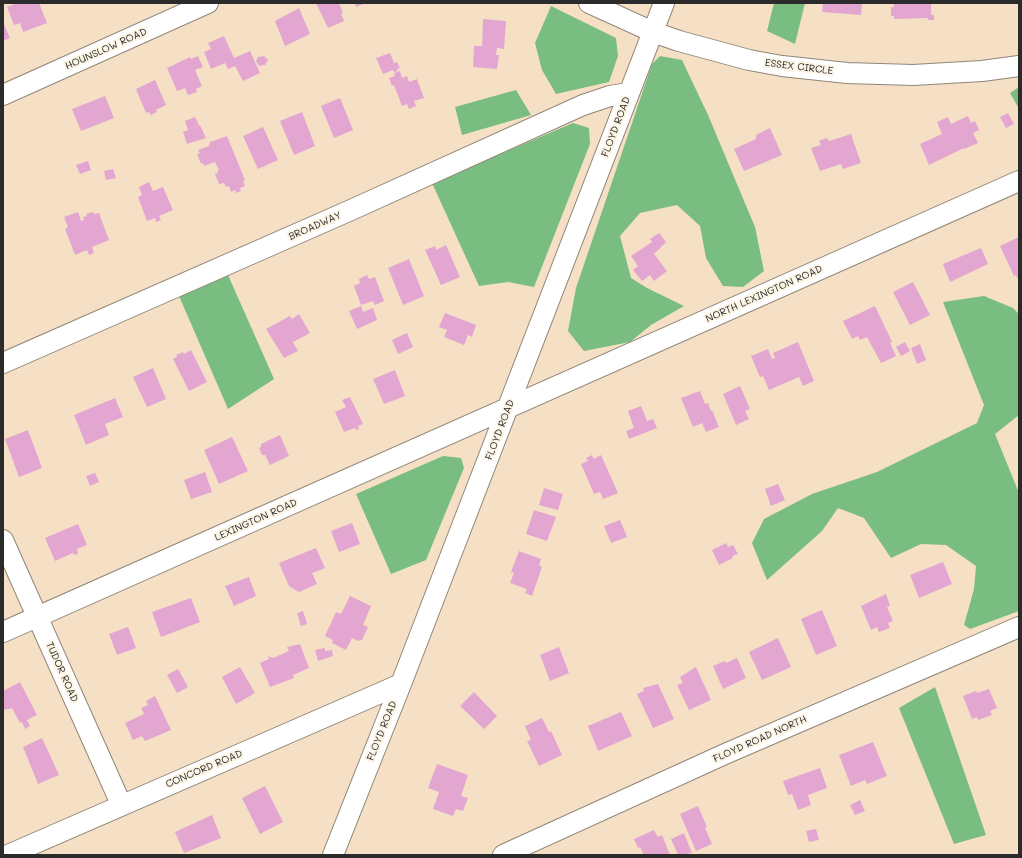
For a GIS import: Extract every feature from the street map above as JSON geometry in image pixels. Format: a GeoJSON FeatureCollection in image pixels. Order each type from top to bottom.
{"type":"FeatureCollection","features":[{"type":"Feature","properties":{"kind":"street","name":"HOUNSLOW ROAD"},"geometry":{"type":"LineString","coordinates":[[3,95],[208,3]]}},
{"type":"Feature","properties":{"kind":"street","name":"ESSEX CIRCLE"},"geometry":{"type":"LineString","coordinates":[[589,3],[653,32],[749,60],[816,70],[913,75],[982,71],[1019,66]]}},
{"type":"Feature","properties":{"kind":"street","name":"FLOYD ROAD"},"geometry":{"type":"LineString","coordinates":[[333,855],[401,684],[664,3]]}},
{"type":"Feature","properties":{"kind":"street","name":"BROADWAY"},"geometry":{"type":"LineString","coordinates":[[3,363],[330,219],[578,107],[610,96],[629,94]]}},
{"type":"Feature","properties":{"kind":"street","name":"NORTH LEXINGTON ROAD"},"geometry":{"type":"LineString","coordinates":[[508,408],[1019,180]]}},
{"type":"Feature","properties":{"kind":"street","name":"LEXINGTON ROAD"},"geometry":{"type":"LineString","coordinates":[[3,632],[508,408]]}},
{"type":"Feature","properties":{"kind":"street","name":"TUDOR ROAD"},"geometry":{"type":"LineString","coordinates":[[3,540],[122,804]]}},
{"type":"Feature","properties":{"kind":"street","name":"FLOYD ROAD NORTH"},"geometry":{"type":"LineString","coordinates":[[503,855],[725,754],[1019,627]]}},
{"type":"Feature","properties":{"kind":"street","name":"CONCORD ROAD"},"geometry":{"type":"LineString","coordinates":[[8,855],[122,804],[401,684]]}},
{"type":"Feature","properties":{"kind":"green space"},"geometry":{"type":"Polygon","coordinates":[[[774,3],[805,3],[795,44],[767,31],[774,3]]]}},
{"type":"Feature","properties":{"kind":"green space"},"geometry":{"type":"Polygon","coordinates":[[[551,6],[616,38],[618,56],[609,82],[556,94],[542,70],[535,43],[551,6]]]}},
{"type":"Feature","properties":{"kind":"green space"},"geometry":{"type":"Polygon","coordinates":[[[660,56],[682,60],[708,115],[755,227],[764,271],[743,287],[723,286],[706,258],[700,226],[677,205],[640,213],[620,236],[631,278],[647,288],[684,306],[651,325],[630,342],[584,351],[568,331],[576,288],[652,64],[660,56]]]}},
{"type":"Feature","properties":{"kind":"green space"},"geometry":{"type":"Polygon","coordinates":[[[1019,87],[1019,109],[1010,93],[1019,87]]]}},
{"type":"Feature","properties":{"kind":"green space"},"geometry":{"type":"Polygon","coordinates":[[[516,90],[531,115],[462,135],[455,107],[516,90]]]}},
{"type":"Feature","properties":{"kind":"green space"},"geometry":{"type":"Polygon","coordinates":[[[573,123],[589,128],[590,144],[534,287],[508,282],[479,286],[432,183],[573,123]]]}},
{"type":"Feature","properties":{"kind":"green space"},"geometry":{"type":"Polygon","coordinates":[[[228,275],[274,379],[228,409],[179,296],[228,275]]]}},
{"type":"Feature","properties":{"kind":"green space"},"geometry":{"type":"Polygon","coordinates":[[[984,296],[1013,308],[1019,314],[1019,415],[995,434],[1019,493],[1019,611],[970,629],[964,625],[974,589],[976,566],[946,545],[921,544],[891,558],[864,518],[838,508],[822,531],[767,580],[752,543],[764,519],[812,494],[877,472],[977,423],[984,405],[943,302],[984,296]]]}},
{"type":"Feature","properties":{"kind":"green space"},"geometry":{"type":"Polygon","coordinates":[[[443,456],[461,458],[464,468],[426,560],[391,574],[356,494],[443,456]]]}},
{"type":"Feature","properties":{"kind":"green space"},"geometry":{"type":"Polygon","coordinates":[[[935,687],[986,835],[954,844],[899,708],[935,687]]]}},
{"type":"Feature","properties":{"kind":"building"},"geometry":{"type":"Polygon","coordinates":[[[17,3],[39,3],[47,23],[23,32],[20,23],[14,25],[7,7],[17,3]]]}},
{"type":"Feature","properties":{"kind":"building"},"geometry":{"type":"Polygon","coordinates":[[[316,3],[339,3],[344,21],[328,28],[316,3]]]}},
{"type":"Feature","properties":{"kind":"building"},"geometry":{"type":"Polygon","coordinates":[[[355,3],[366,3],[356,7],[355,3]]]}},
{"type":"Feature","properties":{"kind":"building"},"geometry":{"type":"Polygon","coordinates":[[[823,3],[862,3],[861,15],[822,12],[823,3]]]}},
{"type":"Feature","properties":{"kind":"building"},"geometry":{"type":"Polygon","coordinates":[[[894,3],[931,3],[931,15],[934,15],[934,20],[928,20],[928,18],[894,19],[894,16],[891,16],[891,7],[894,7],[894,3]]]}},
{"type":"Feature","properties":{"kind":"building"},"geometry":{"type":"Polygon","coordinates":[[[299,8],[310,34],[285,46],[275,21],[299,8]]]}},
{"type":"Feature","properties":{"kind":"building"},"geometry":{"type":"Polygon","coordinates":[[[483,19],[506,21],[504,49],[497,48],[496,55],[499,55],[497,69],[473,67],[474,46],[482,46],[483,19]]]}},
{"type":"Feature","properties":{"kind":"building"},"geometry":{"type":"Polygon","coordinates":[[[3,22],[10,38],[3,41],[3,22]]]}},
{"type":"Feature","properties":{"kind":"building"},"geometry":{"type":"Polygon","coordinates":[[[224,36],[234,58],[250,51],[260,73],[243,81],[235,66],[228,69],[225,63],[211,69],[204,52],[211,49],[208,43],[224,36]]]}},
{"type":"Feature","properties":{"kind":"building"},"geometry":{"type":"Polygon","coordinates":[[[390,53],[394,63],[397,62],[400,68],[397,69],[398,71],[394,72],[393,70],[383,74],[376,58],[390,53]]]}},
{"type":"Feature","properties":{"kind":"building"},"geometry":{"type":"Polygon","coordinates":[[[198,56],[203,67],[195,70],[202,86],[196,89],[197,92],[188,95],[185,88],[177,91],[167,68],[190,57],[191,59],[198,56]]]}},
{"type":"Feature","properties":{"kind":"building"},"geometry":{"type":"Polygon","coordinates":[[[264,56],[268,60],[265,65],[259,66],[256,61],[258,57],[264,56]]]}},
{"type":"Feature","properties":{"kind":"building"},"geometry":{"type":"Polygon","coordinates":[[[400,71],[402,78],[407,76],[409,82],[417,79],[424,98],[414,101],[416,106],[409,109],[407,104],[402,106],[394,85],[392,86],[389,78],[395,76],[394,73],[400,71]]]}},
{"type":"Feature","properties":{"kind":"building"},"geometry":{"type":"Polygon","coordinates":[[[155,80],[166,105],[156,110],[157,112],[151,115],[149,112],[146,113],[136,89],[155,80]]]}},
{"type":"Feature","properties":{"kind":"building"},"geometry":{"type":"Polygon","coordinates":[[[105,96],[114,118],[81,131],[72,109],[105,96]]]}},
{"type":"Feature","properties":{"kind":"building"},"geometry":{"type":"Polygon","coordinates":[[[340,98],[353,130],[334,138],[321,106],[340,98]]]}},
{"type":"Feature","properties":{"kind":"building"},"geometry":{"type":"Polygon","coordinates":[[[302,112],[315,146],[294,155],[280,121],[302,112]]]}},
{"type":"Feature","properties":{"kind":"building"},"geometry":{"type":"Polygon","coordinates":[[[1008,113],[1014,124],[1006,128],[1000,117],[1008,113]]]}},
{"type":"Feature","properties":{"kind":"building"},"geometry":{"type":"Polygon","coordinates":[[[968,116],[971,123],[975,121],[979,130],[973,133],[978,143],[929,165],[920,144],[942,134],[937,122],[948,117],[951,124],[968,116]]]}},
{"type":"Feature","properties":{"kind":"building"},"geometry":{"type":"Polygon","coordinates":[[[195,117],[199,125],[188,130],[185,121],[195,117]]]}},
{"type":"Feature","properties":{"kind":"building"},"geometry":{"type":"Polygon","coordinates":[[[200,125],[206,138],[187,144],[183,132],[200,125]]]}},
{"type":"Feature","properties":{"kind":"building"},"geometry":{"type":"Polygon","coordinates":[[[263,127],[278,160],[258,169],[243,136],[263,127]]]}},
{"type":"Feature","properties":{"kind":"building"},"geometry":{"type":"Polygon","coordinates":[[[770,128],[782,155],[744,171],[734,149],[756,139],[756,135],[770,128]]]}},
{"type":"Feature","properties":{"kind":"building"},"geometry":{"type":"Polygon","coordinates":[[[851,134],[861,163],[843,169],[841,164],[820,171],[811,148],[821,145],[819,141],[827,138],[829,141],[851,134]]]}},
{"type":"Feature","properties":{"kind":"building"},"geometry":{"type":"Polygon","coordinates":[[[227,136],[245,180],[243,181],[245,186],[240,188],[241,191],[236,193],[235,190],[231,192],[229,186],[226,187],[224,183],[219,184],[215,174],[218,173],[217,171],[219,170],[215,162],[204,166],[203,163],[201,164],[197,154],[200,153],[198,150],[209,146],[210,142],[227,136]]]}},
{"type":"Feature","properties":{"kind":"building"},"geometry":{"type":"Polygon","coordinates":[[[88,161],[91,170],[80,174],[76,165],[88,161]]]}},
{"type":"Feature","properties":{"kind":"building"},"geometry":{"type":"Polygon","coordinates":[[[113,169],[116,178],[106,180],[104,171],[113,169]]]}},
{"type":"Feature","properties":{"kind":"building"},"geometry":{"type":"Polygon","coordinates":[[[149,182],[153,191],[163,187],[173,210],[159,216],[161,220],[156,222],[155,218],[147,221],[138,197],[142,195],[139,187],[149,182]]]}},
{"type":"Feature","properties":{"kind":"building"},"geometry":{"type":"Polygon","coordinates":[[[78,212],[81,221],[84,220],[83,217],[87,216],[86,214],[93,212],[94,214],[99,213],[109,240],[92,247],[94,253],[89,255],[87,250],[75,255],[65,229],[68,227],[64,217],[78,212]]]}},
{"type":"Feature","properties":{"kind":"building"},"geometry":{"type":"Polygon","coordinates":[[[659,233],[666,242],[654,254],[667,271],[654,281],[650,275],[642,281],[633,270],[638,266],[631,256],[652,242],[650,239],[659,233]]]}},
{"type":"Feature","properties":{"kind":"building"},"geometry":{"type":"Polygon","coordinates":[[[1019,237],[1019,282],[1016,275],[1014,276],[1000,246],[1019,237]]]}},
{"type":"Feature","properties":{"kind":"building"},"geometry":{"type":"Polygon","coordinates":[[[446,245],[460,277],[441,285],[425,250],[435,246],[436,250],[446,245]]]}},
{"type":"Feature","properties":{"kind":"building"},"geometry":{"type":"Polygon","coordinates":[[[981,248],[988,264],[950,282],[943,264],[981,248]]]}},
{"type":"Feature","properties":{"kind":"building"},"geometry":{"type":"Polygon","coordinates":[[[409,259],[424,296],[403,305],[388,268],[409,259]]]}},
{"type":"Feature","properties":{"kind":"building"},"geometry":{"type":"Polygon","coordinates":[[[367,275],[369,279],[375,277],[384,301],[375,305],[373,301],[361,305],[354,286],[360,283],[359,279],[367,275]]]}},
{"type":"Feature","properties":{"kind":"building"},"geometry":{"type":"Polygon","coordinates":[[[913,282],[930,315],[910,325],[893,292],[913,282]]]}},
{"type":"Feature","properties":{"kind":"building"},"geometry":{"type":"Polygon","coordinates":[[[361,306],[363,312],[373,308],[377,320],[357,329],[349,311],[361,306]]]}},
{"type":"Feature","properties":{"kind":"building"},"geometry":{"type":"Polygon","coordinates":[[[875,306],[892,342],[890,343],[896,356],[881,363],[867,337],[860,340],[858,336],[852,339],[843,321],[875,306]]]}},
{"type":"Feature","properties":{"kind":"building"},"geometry":{"type":"Polygon","coordinates":[[[445,313],[476,325],[472,337],[468,335],[464,345],[444,337],[447,330],[439,327],[445,313]]]}},
{"type":"Feature","properties":{"kind":"building"},"geometry":{"type":"Polygon","coordinates":[[[299,314],[310,333],[293,342],[298,351],[284,358],[266,329],[290,316],[292,319],[299,314]]]}},
{"type":"Feature","properties":{"kind":"building"},"geometry":{"type":"Polygon","coordinates":[[[407,333],[413,347],[398,354],[392,340],[407,333]]]}},
{"type":"Feature","properties":{"kind":"building"},"geometry":{"type":"Polygon","coordinates":[[[798,342],[814,381],[803,386],[799,377],[769,390],[763,376],[760,377],[751,356],[768,349],[772,359],[775,358],[773,353],[798,342]]]}},
{"type":"Feature","properties":{"kind":"building"},"geometry":{"type":"Polygon","coordinates":[[[905,342],[910,351],[901,356],[896,347],[905,342]]]}},
{"type":"Feature","properties":{"kind":"building"},"geometry":{"type":"Polygon","coordinates":[[[920,344],[926,360],[917,364],[911,348],[920,344]]]}},
{"type":"Feature","properties":{"kind":"building"},"geometry":{"type":"Polygon","coordinates":[[[191,350],[207,382],[189,391],[173,359],[177,357],[176,355],[183,352],[184,354],[191,350]]]}},
{"type":"Feature","properties":{"kind":"building"},"geometry":{"type":"Polygon","coordinates":[[[153,368],[166,399],[147,407],[133,377],[153,368]]]}},
{"type":"Feature","properties":{"kind":"building"},"geometry":{"type":"Polygon","coordinates":[[[395,370],[405,396],[384,404],[373,379],[395,370]]]}},
{"type":"Feature","properties":{"kind":"building"},"geometry":{"type":"Polygon","coordinates":[[[740,386],[750,409],[745,411],[749,419],[736,425],[723,394],[740,386]]]}},
{"type":"Feature","properties":{"kind":"building"},"geometry":{"type":"Polygon","coordinates":[[[700,391],[705,404],[708,403],[711,411],[712,410],[719,427],[706,432],[702,423],[693,427],[681,398],[700,391]]]}},
{"type":"Feature","properties":{"kind":"building"},"geometry":{"type":"Polygon","coordinates":[[[350,397],[363,424],[358,426],[359,429],[356,430],[355,428],[344,432],[335,412],[346,407],[342,400],[350,397]]]}},
{"type":"Feature","properties":{"kind":"building"},"geometry":{"type":"Polygon","coordinates":[[[115,398],[123,417],[105,424],[109,435],[86,445],[74,415],[115,398]]]}},
{"type":"Feature","properties":{"kind":"building"},"geometry":{"type":"Polygon","coordinates":[[[641,406],[647,421],[653,419],[657,428],[629,439],[626,431],[634,428],[628,411],[641,406]]]}},
{"type":"Feature","properties":{"kind":"building"},"geometry":{"type":"Polygon","coordinates":[[[28,430],[42,468],[19,477],[5,439],[28,430]]]}},
{"type":"Feature","properties":{"kind":"building"},"geometry":{"type":"Polygon","coordinates":[[[280,435],[289,456],[270,465],[265,455],[262,455],[259,448],[261,447],[261,444],[280,435]]]}},
{"type":"Feature","properties":{"kind":"building"},"geometry":{"type":"Polygon","coordinates":[[[232,437],[248,471],[219,484],[204,450],[232,437]]]}},
{"type":"Feature","properties":{"kind":"building"},"geometry":{"type":"Polygon","coordinates":[[[592,455],[594,459],[601,455],[618,493],[603,499],[600,492],[594,494],[581,464],[588,461],[586,458],[592,455]]]}},
{"type":"Feature","properties":{"kind":"building"},"geometry":{"type":"Polygon","coordinates":[[[205,472],[212,492],[191,499],[184,480],[205,472]]]}},
{"type":"Feature","properties":{"kind":"building"},"geometry":{"type":"Polygon","coordinates":[[[95,473],[99,482],[90,486],[86,476],[95,473]]]}},
{"type":"Feature","properties":{"kind":"building"},"geometry":{"type":"Polygon","coordinates":[[[778,484],[785,500],[771,506],[765,489],[778,484]]]}},
{"type":"Feature","properties":{"kind":"building"},"geometry":{"type":"Polygon","coordinates":[[[544,488],[563,494],[558,510],[539,505],[544,488]]]}},
{"type":"Feature","properties":{"kind":"building"},"geometry":{"type":"Polygon","coordinates":[[[534,510],[556,517],[547,541],[526,534],[534,510]]]}},
{"type":"Feature","properties":{"kind":"building"},"geometry":{"type":"Polygon","coordinates":[[[620,520],[627,537],[611,543],[604,526],[620,520]]]}},
{"type":"Feature","properties":{"kind":"building"},"geometry":{"type":"Polygon","coordinates":[[[352,523],[360,544],[339,552],[331,531],[352,523]]]}},
{"type":"Feature","properties":{"kind":"building"},"geometry":{"type":"Polygon","coordinates":[[[78,524],[87,545],[77,549],[78,554],[74,555],[73,553],[55,561],[45,538],[78,524]]]}},
{"type":"Feature","properties":{"kind":"building"},"geometry":{"type":"Polygon","coordinates":[[[726,543],[728,547],[733,545],[738,554],[732,556],[733,558],[719,565],[712,550],[726,543]]]}},
{"type":"Feature","properties":{"kind":"building"},"geometry":{"type":"Polygon","coordinates":[[[316,548],[325,568],[312,573],[317,584],[299,592],[289,586],[279,563],[316,548]]]}},
{"type":"Feature","properties":{"kind":"building"},"geometry":{"type":"Polygon","coordinates":[[[519,551],[541,559],[539,565],[542,567],[532,596],[525,593],[527,589],[510,583],[514,573],[511,572],[519,551]]]}},
{"type":"Feature","properties":{"kind":"building"},"geometry":{"type":"Polygon","coordinates":[[[943,562],[952,584],[919,598],[910,575],[943,562]]]}},
{"type":"Feature","properties":{"kind":"building"},"geometry":{"type":"Polygon","coordinates":[[[249,577],[256,596],[234,606],[225,586],[249,577]]]}},
{"type":"Feature","properties":{"kind":"building"},"geometry":{"type":"Polygon","coordinates":[[[886,594],[890,606],[887,607],[893,621],[888,623],[890,628],[879,632],[877,627],[871,630],[861,606],[886,594]]]}},
{"type":"Feature","properties":{"kind":"building"},"geometry":{"type":"Polygon","coordinates":[[[350,596],[371,606],[363,625],[368,627],[362,640],[358,641],[352,638],[346,650],[332,643],[333,640],[325,636],[336,612],[341,614],[350,596]]]}},
{"type":"Feature","properties":{"kind":"building"},"geometry":{"type":"Polygon","coordinates":[[[191,598],[200,622],[161,637],[152,612],[191,598]]]}},
{"type":"Feature","properties":{"kind":"building"},"geometry":{"type":"Polygon","coordinates":[[[822,610],[837,646],[816,655],[801,619],[822,610]]]}},
{"type":"Feature","properties":{"kind":"building"},"geometry":{"type":"Polygon","coordinates":[[[303,611],[307,624],[301,626],[297,613],[303,611]]]}},
{"type":"Feature","properties":{"kind":"building"},"geometry":{"type":"Polygon","coordinates":[[[128,627],[136,648],[117,655],[109,634],[128,627]]]}},
{"type":"Feature","properties":{"kind":"building"},"geometry":{"type":"Polygon","coordinates":[[[778,638],[791,667],[762,680],[749,652],[778,638]]]}},
{"type":"Feature","properties":{"kind":"building"},"geometry":{"type":"Polygon","coordinates":[[[300,644],[309,668],[293,675],[294,678],[270,687],[260,663],[269,659],[268,656],[273,658],[289,651],[287,647],[300,644]]]}},
{"type":"Feature","properties":{"kind":"building"},"geometry":{"type":"Polygon","coordinates":[[[559,647],[569,673],[550,681],[540,655],[559,647]]]}},
{"type":"Feature","properties":{"kind":"building"},"geometry":{"type":"Polygon","coordinates":[[[325,648],[325,651],[332,650],[333,656],[318,661],[315,650],[325,648]]]}},
{"type":"Feature","properties":{"kind":"building"},"geometry":{"type":"Polygon","coordinates":[[[737,658],[746,678],[723,689],[713,666],[725,661],[726,663],[737,658]]]}},
{"type":"Feature","properties":{"kind":"building"},"geometry":{"type":"Polygon","coordinates":[[[240,667],[255,693],[236,704],[222,677],[240,667]]]}},
{"type":"Feature","properties":{"kind":"building"},"geometry":{"type":"Polygon","coordinates":[[[696,667],[711,700],[689,710],[677,685],[683,683],[680,677],[696,667]]]}},
{"type":"Feature","properties":{"kind":"building"},"geometry":{"type":"Polygon","coordinates":[[[178,669],[188,687],[177,693],[167,675],[178,669]]]}},
{"type":"Feature","properties":{"kind":"building"},"geometry":{"type":"Polygon","coordinates":[[[20,682],[37,715],[27,720],[30,726],[25,729],[12,708],[4,710],[3,708],[3,691],[20,682]]]}},
{"type":"Feature","properties":{"kind":"building"},"geometry":{"type":"Polygon","coordinates":[[[658,684],[674,719],[653,728],[637,694],[644,691],[643,688],[658,684]]]}},
{"type":"Feature","properties":{"kind":"building"},"geometry":{"type":"Polygon","coordinates":[[[989,689],[997,708],[990,711],[992,715],[978,720],[977,717],[972,719],[963,696],[976,691],[977,693],[989,689]]]}},
{"type":"Feature","properties":{"kind":"building"},"geometry":{"type":"Polygon","coordinates":[[[474,692],[497,716],[484,729],[460,706],[474,692]]]}},
{"type":"Feature","properties":{"kind":"building"},"geometry":{"type":"Polygon","coordinates":[[[155,696],[171,730],[145,741],[142,736],[133,740],[125,723],[144,714],[141,708],[148,705],[146,701],[155,696]]]}},
{"type":"Feature","properties":{"kind":"building"},"geometry":{"type":"Polygon","coordinates":[[[621,712],[632,736],[598,751],[588,726],[621,712]]]}},
{"type":"Feature","properties":{"kind":"building"},"geometry":{"type":"Polygon","coordinates":[[[542,718],[549,732],[551,731],[562,755],[539,766],[527,741],[531,740],[525,726],[542,718]]]}},
{"type":"Feature","properties":{"kind":"building"},"geometry":{"type":"Polygon","coordinates":[[[42,738],[59,775],[38,784],[23,747],[42,738]]]}},
{"type":"Feature","properties":{"kind":"building"},"geometry":{"type":"Polygon","coordinates":[[[873,742],[887,776],[867,784],[865,780],[851,786],[839,755],[873,742]]]}},
{"type":"Feature","properties":{"kind":"building"},"geometry":{"type":"Polygon","coordinates":[[[437,764],[468,775],[461,796],[468,798],[463,811],[456,809],[453,816],[433,809],[439,792],[428,788],[437,764]]]}},
{"type":"Feature","properties":{"kind":"building"},"geometry":{"type":"Polygon","coordinates":[[[820,768],[827,788],[808,795],[811,805],[798,810],[792,794],[788,795],[783,781],[820,768]]]}},
{"type":"Feature","properties":{"kind":"building"},"geometry":{"type":"Polygon","coordinates":[[[265,786],[283,822],[260,834],[242,798],[265,786]]]}},
{"type":"Feature","properties":{"kind":"building"},"geometry":{"type":"Polygon","coordinates":[[[860,800],[865,811],[855,815],[850,805],[860,800]]]}},
{"type":"Feature","properties":{"kind":"building"},"geometry":{"type":"Polygon","coordinates":[[[698,806],[712,844],[696,851],[680,814],[698,806]]]}},
{"type":"Feature","properties":{"kind":"building"},"geometry":{"type":"Polygon","coordinates":[[[212,815],[221,838],[184,853],[175,832],[212,815]]]}},
{"type":"Feature","properties":{"kind":"building"},"geometry":{"type":"Polygon","coordinates":[[[816,829],[819,840],[809,842],[806,831],[816,829]]]}},
{"type":"Feature","properties":{"kind":"building"},"geometry":{"type":"Polygon","coordinates":[[[654,830],[658,837],[662,835],[670,855],[644,855],[640,847],[638,848],[634,839],[654,830]]]}},
{"type":"Feature","properties":{"kind":"building"},"geometry":{"type":"Polygon","coordinates":[[[684,833],[692,853],[678,855],[671,839],[684,833]]]}}]}
